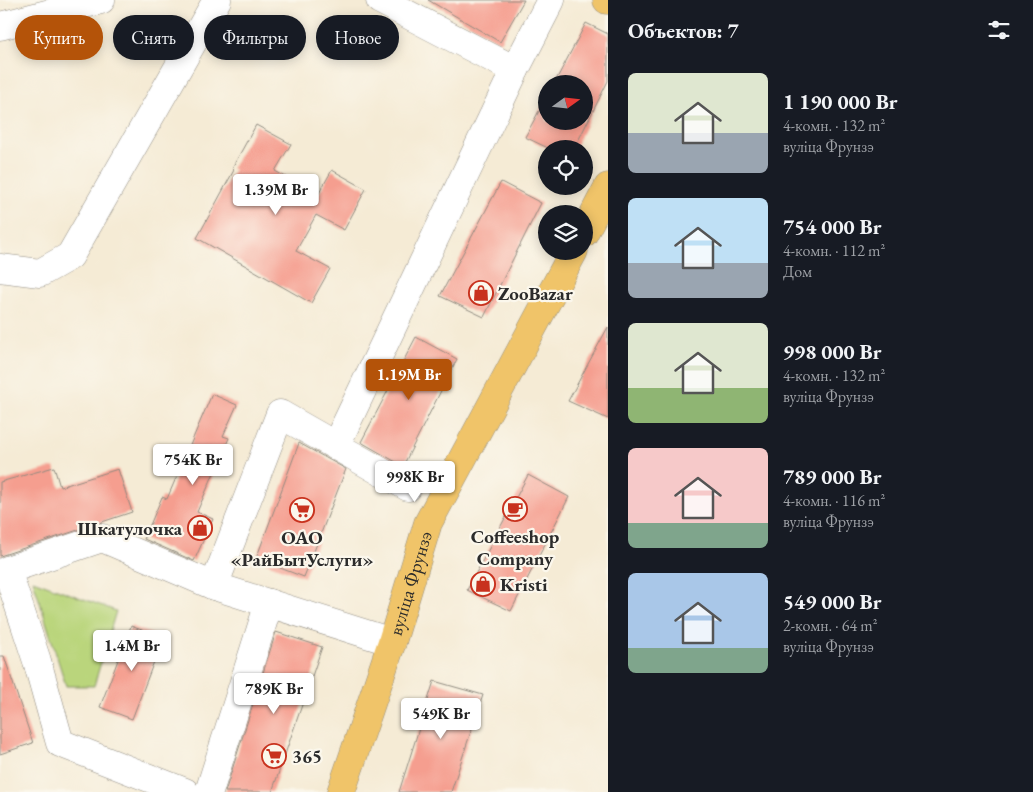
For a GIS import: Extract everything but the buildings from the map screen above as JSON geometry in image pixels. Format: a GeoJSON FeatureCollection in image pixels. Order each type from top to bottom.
{"type":"FeatureCollection","features":[{"type":"Feature","properties":{"kind":"main road"},"geometry":{"type":"LineString","coordinates":[[593,215],[608,187]]}},
{"type":"Feature","properties":{"kind":"main road","name":"вуліца Фрунзэ"},"geometry":{"type":"LineString","coordinates":[[341,792],[392,642],[428,523],[569,260]]}},
{"type":"Feature","properties":{"kind":"lane"},"geometry":{"type":"LineString","coordinates":[[0,26],[101,0]]}},
{"type":"Feature","properties":{"kind":"lane"},"geometry":{"type":"LineString","coordinates":[[0,268],[40,272],[70,256],[217,0]]}},
{"type":"Feature","properties":{"kind":"lane"},"geometry":{"type":"LineString","coordinates":[[380,0],[516,70]]}},
{"type":"Feature","properties":{"kind":"lane"},"geometry":{"type":"LineString","coordinates":[[336,445],[551,0]]}},
{"type":"Feature","properties":{"kind":"lane"},"geometry":{"type":"LineString","coordinates":[[214,586],[280,414],[408,487]]}},
{"type":"Feature","properties":{"kind":"lane"},"geometry":{"type":"LineString","coordinates":[[185,792],[60,743],[37,661],[7,570],[102,538],[214,586],[392,642]]}},
{"type":"Feature","properties":{"kind":"lane"},"geometry":{"type":"LineString","coordinates":[[209,792],[269,603]]}},
{"type":"Feature","properties":{"kind":"green space"},"geometry":{"type":"Polygon","coordinates":[[[33,580],[116,611],[94,686],[66,686],[33,580]]]}},
{"type":"Feature","properties":{"kind":"place","name":"ZooBazar"},"geometry":{"type":"Point","coordinates":[481,293]}},
{"type":"Feature","properties":{"kind":"place","name":"Coffeeshop Company"},"geometry":{"type":"Point","coordinates":[515,509]}},
{"type":"Feature","properties":{"kind":"place","name":"ОАО «РайБытУслуги»"},"geometry":{"type":"Point","coordinates":[302,510]}},
{"type":"Feature","properties":{"kind":"place","name":"Шкатулочка"},"geometry":{"type":"Point","coordinates":[200,528]}},
{"type":"Feature","properties":{"kind":"place","name":"Kristi"},"geometry":{"type":"Point","coordinates":[483,584]}},
{"type":"Feature","properties":{"kind":"place","name":"365"},"geometry":{"type":"Point","coordinates":[274,756]}}]}
